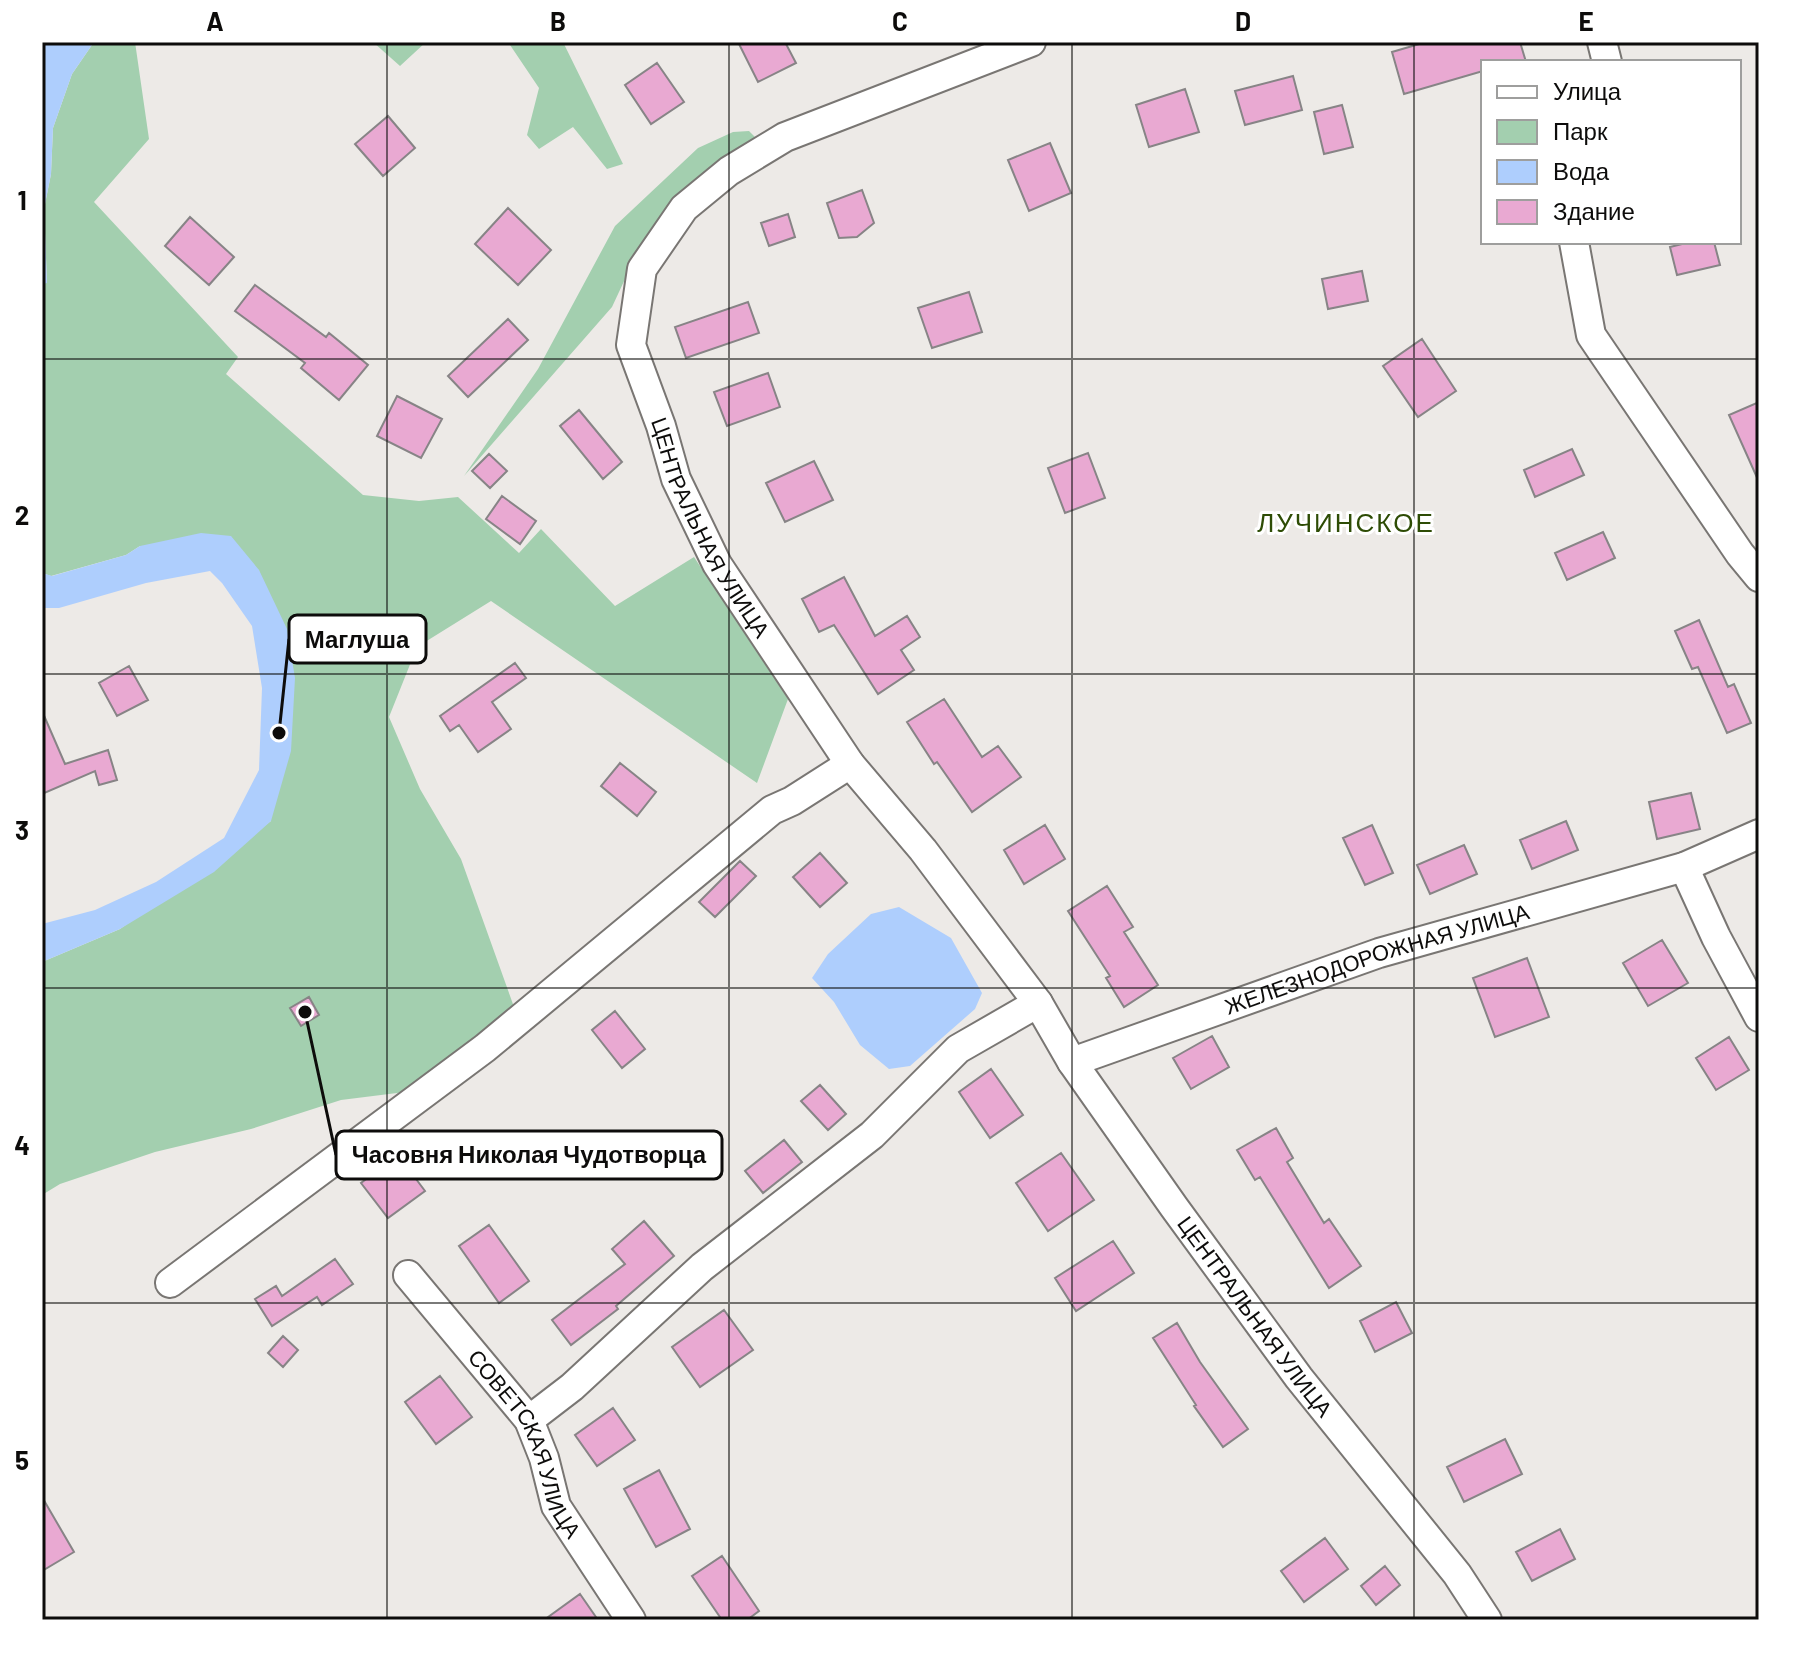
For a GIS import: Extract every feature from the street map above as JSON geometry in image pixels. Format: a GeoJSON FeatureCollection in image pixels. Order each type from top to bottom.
{"type":"FeatureCollection","features":[{"type":"Feature","properties":{"kind":"street","name":"ЦЕНТРАЛЬНАЯ УЛИЦА"},"geometry":{"type":"LineString","coordinates":[[1031,42],[785,137],[729,171],[684,208],[642,269],[631,345],[661,426],[676,479],[717,564],[850,764],[923,850],[1038,1003],[1072,1062],[1299,1378],[1457,1574],[1487,1620]]}},
{"type":"Feature","properties":{"kind":"street"},"geometry":{"type":"LineString","coordinates":[[1574,244],[1591,335],[1740,554],[1759,577]]}},
{"type":"Feature","properties":{"kind":"street"},"geometry":{"type":"LineString","coordinates":[[170,1283],[519,1021],[772,810],[792,801],[850,764]]}},
{"type":"Feature","properties":{"kind":"street","name":"ЖЕЛЕЗНОДОРОЖНАЯ УЛИЦА"},"geometry":{"type":"LineString","coordinates":[[1072,1062],[1379,953],[1684,867],[1759,834]]}},
{"type":"Feature","properties":{"kind":"street"},"geometry":{"type":"LineString","coordinates":[[1684,867],[1716,937],[1759,1017]]}},
{"type":"Feature","properties":{"kind":"street"},"geometry":{"type":"LineString","coordinates":[[529,1420],[572,1387],[702,1267],[872,1135],[958,1049],[1038,1003]]}},
{"type":"Feature","properties":{"kind":"street","name":"СОВЕТСКАЯ УЛИЦА"},"geometry":{"type":"LineString","coordinates":[[408,1275],[529,1420],[544,1458],[556,1506],[631,1620]]}},
{"type":"Feature","properties":{"kind":"green space"},"geometry":{"type":"Polygon","coordinates":[[[94,42],[135,42],[149,139],[94,202],[238,357],[226,374],[363,495],[419,501],[458,497],[519,553],[541,529],[615,606],[694,557],[788,699],[757,783],[491,601],[417,647],[389,717],[420,789],[461,859],[519,1021],[429,1089],[341,1100],[251,1129],[155,1152],[60,1184],[42,1195],[42,962],[120,929],[271,821],[259,570],[140,546],[126,555],[51,576],[42,573],[42,284],[47,282],[44,209],[51,174],[53,128],[72,74],[94,42]]]}},
{"type":"Feature","properties":{"kind":"green space"},"geometry":{"type":"Polygon","coordinates":[[[373,42],[426,42],[400,66],[373,42]]]}},
{"type":"Feature","properties":{"kind":"green space"},"geometry":{"type":"Polygon","coordinates":[[[508,42],[563,42],[623,164],[607,169],[573,127],[539,149],[527,135],[539,88],[508,42]]]}},
{"type":"Feature","properties":{"kind":"green space"},"geometry":{"type":"Polygon","coordinates":[[[749,131],[755,137],[756,145],[632,264],[612,307],[464,476],[538,369],[615,226],[698,148],[733,132],[749,131]]]}},
{"type":"Feature","properties":{"kind":"water"},"geometry":{"type":"Polygon","coordinates":[[[42,42],[94,42],[72,74],[53,128],[51,174],[44,209],[47,283],[42,284],[42,42]]]}},
{"type":"Feature","properties":{"kind":"water"},"geometry":{"type":"Polygon","coordinates":[[[201,533],[231,536],[259,570],[287,629],[295,678],[291,751],[271,821],[214,872],[120,929],[42,962],[42,924],[95,910],[156,882],[224,838],[259,770],[262,688],[252,626],[210,571],[146,583],[59,608],[42,608],[42,573],[52,576],[126,555],[140,546],[201,533]]]}},
{"type":"Feature","properties":{"kind":"water"},"geometry":{"type":"Polygon","coordinates":[[[899,907],[951,938],[982,993],[975,1009],[910,1066],[889,1069],[860,1045],[834,1002],[812,978],[828,954],[871,914],[899,907]]]}},
{"type":"Feature","properties":{"kind":"building"},"geometry":{"type":"Polygon","coordinates":[[[738,42],[785,42],[796,63],[758,82],[738,42]]]}},
{"type":"Feature","properties":{"kind":"building"},"geometry":{"type":"Polygon","coordinates":[[[1426,42],[1520,42],[1525,60],[1481,60],[1481,72],[1404,94],[1392,52],[1426,42]]]}},
{"type":"Feature","properties":{"kind":"building"},"geometry":{"type":"Polygon","coordinates":[[[657,63],[684,102],[651,124],[625,85],[657,63]]]}},
{"type":"Feature","properties":{"kind":"building"},"geometry":{"type":"Polygon","coordinates":[[[1293,76],[1302,110],[1245,125],[1235,91],[1293,76]]]}},
{"type":"Feature","properties":{"kind":"building"},"geometry":{"type":"Polygon","coordinates":[[[1185,89],[1199,132],[1149,147],[1136,105],[1185,89]]]}},
{"type":"Feature","properties":{"kind":"building"},"geometry":{"type":"Polygon","coordinates":[[[1342,105],[1353,147],[1324,154],[1314,112],[1342,105]]]}},
{"type":"Feature","properties":{"kind":"building"},"geometry":{"type":"Polygon","coordinates":[[[388,116],[415,148],[383,176],[355,144],[388,116]]]}},
{"type":"Feature","properties":{"kind":"building"},"geometry":{"type":"Polygon","coordinates":[[[1050,143],[1071,193],[1029,211],[1008,160],[1050,143]]]}},
{"type":"Feature","properties":{"kind":"building"},"geometry":{"type":"Polygon","coordinates":[[[862,190],[874,223],[857,237],[839,238],[827,203],[862,190]]]}},
{"type":"Feature","properties":{"kind":"building"},"geometry":{"type":"Polygon","coordinates":[[[508,208],[551,250],[518,285],[475,244],[508,208]]]}},
{"type":"Feature","properties":{"kind":"building"},"geometry":{"type":"Polygon","coordinates":[[[788,214],[795,237],[769,246],[761,223],[788,214]]]}},
{"type":"Feature","properties":{"kind":"building"},"geometry":{"type":"Polygon","coordinates":[[[190,217],[234,257],[209,285],[165,246],[190,217]]]}},
{"type":"Feature","properties":{"kind":"building"},"geometry":{"type":"Polygon","coordinates":[[[1715,244],[1720,265],[1677,275],[1670,247],[1715,244]]]}},
{"type":"Feature","properties":{"kind":"building"},"geometry":{"type":"Polygon","coordinates":[[[1362,271],[1368,301],[1328,309],[1322,279],[1362,271]]]}},
{"type":"Feature","properties":{"kind":"building"},"geometry":{"type":"Polygon","coordinates":[[[255,285],[326,337],[329,333],[368,365],[339,400],[301,368],[305,363],[235,311],[255,285]]]}},
{"type":"Feature","properties":{"kind":"building"},"geometry":{"type":"Polygon","coordinates":[[[969,292],[982,332],[932,348],[918,308],[969,292]]]}},
{"type":"Feature","properties":{"kind":"building"},"geometry":{"type":"Polygon","coordinates":[[[748,302],[759,333],[686,358],[675,327],[748,302]]]}},
{"type":"Feature","properties":{"kind":"building"},"geometry":{"type":"Polygon","coordinates":[[[508,319],[528,340],[468,397],[448,376],[508,319]]]}},
{"type":"Feature","properties":{"kind":"building"},"geometry":{"type":"Polygon","coordinates":[[[1422,339],[1456,391],[1418,417],[1383,366],[1422,339]]]}},
{"type":"Feature","properties":{"kind":"building"},"geometry":{"type":"Polygon","coordinates":[[[768,373],[780,407],[727,426],[714,392],[768,373]]]}},
{"type":"Feature","properties":{"kind":"building"},"geometry":{"type":"Polygon","coordinates":[[[397,396],[442,419],[421,458],[377,436],[397,396]]]}},
{"type":"Feature","properties":{"kind":"building"},"geometry":{"type":"Polygon","coordinates":[[[1759,402],[1759,482],[1729,415],[1759,402]]]}},
{"type":"Feature","properties":{"kind":"building"},"geometry":{"type":"Polygon","coordinates":[[[579,410],[622,462],[603,479],[560,426],[579,410]]]}},
{"type":"Feature","properties":{"kind":"building"},"geometry":{"type":"Polygon","coordinates":[[[1572,449],[1584,475],[1535,497],[1524,470],[1572,449]]]}},
{"type":"Feature","properties":{"kind":"building"},"geometry":{"type":"Polygon","coordinates":[[[1088,453],[1105,498],[1065,513],[1048,468],[1088,453]]]}},
{"type":"Feature","properties":{"kind":"building"},"geometry":{"type":"Polygon","coordinates":[[[489,454],[507,471],[490,488],[472,471],[489,454]]]}},
{"type":"Feature","properties":{"kind":"building"},"geometry":{"type":"Polygon","coordinates":[[[814,461],[833,500],[785,522],[766,483],[814,461]]]}},
{"type":"Feature","properties":{"kind":"building"},"geometry":{"type":"Polygon","coordinates":[[[502,496],[536,521],[520,544],[486,519],[502,496]]]}},
{"type":"Feature","properties":{"kind":"building"},"geometry":{"type":"Polygon","coordinates":[[[1603,532],[1615,558],[1567,580],[1555,553],[1603,532]]]}},
{"type":"Feature","properties":{"kind":"building"},"geometry":{"type":"Polygon","coordinates":[[[844,577],[875,636],[907,616],[920,637],[901,650],[914,670],[878,694],[834,625],[819,632],[802,599],[844,577]]]}},
{"type":"Feature","properties":{"kind":"building"},"geometry":{"type":"Polygon","coordinates":[[[1699,620],[1728,687],[1734,684],[1751,723],[1727,733],[1698,667],[1692,669],[1675,631],[1699,620]]]}},
{"type":"Feature","properties":{"kind":"building"},"geometry":{"type":"Polygon","coordinates":[[[515,663],[526,678],[492,702],[511,729],[478,752],[459,725],[450,731],[440,716],[515,663]]]}},
{"type":"Feature","properties":{"kind":"building"},"geometry":{"type":"Polygon","coordinates":[[[129,666],[148,700],[117,716],[99,683],[129,666]]]}},
{"type":"Feature","properties":{"kind":"building"},"geometry":{"type":"Polygon","coordinates":[[[944,699],[982,757],[998,746],[1021,777],[972,812],[937,762],[934,764],[907,722],[944,699]]]}},
{"type":"Feature","properties":{"kind":"building"},"geometry":{"type":"Polygon","coordinates":[[[42,711],[65,764],[108,750],[117,780],[99,785],[95,771],[42,794],[42,711]]]}},
{"type":"Feature","properties":{"kind":"building"},"geometry":{"type":"Polygon","coordinates":[[[620,763],[656,792],[637,816],[601,786],[620,763]]]}},
{"type":"Feature","properties":{"kind":"building"},"geometry":{"type":"Polygon","coordinates":[[[1691,793],[1700,829],[1657,839],[1649,802],[1691,793]]]}},
{"type":"Feature","properties":{"kind":"building"},"geometry":{"type":"Polygon","coordinates":[[[1566,821],[1578,850],[1532,869],[1520,840],[1566,821]]]}},
{"type":"Feature","properties":{"kind":"building"},"geometry":{"type":"Polygon","coordinates":[[[1045,825],[1065,859],[1024,884],[1004,850],[1045,825]]]}},
{"type":"Feature","properties":{"kind":"building"},"geometry":{"type":"Polygon","coordinates":[[[1372,825],[1393,873],[1365,885],[1343,838],[1372,825]]]}},
{"type":"Feature","properties":{"kind":"building"},"geometry":{"type":"Polygon","coordinates":[[[1464,845],[1477,874],[1430,894],[1417,865],[1464,845]]]}},
{"type":"Feature","properties":{"kind":"building"},"geometry":{"type":"Polygon","coordinates":[[[820,853],[847,883],[820,907],[793,877],[820,853]]]}},
{"type":"Feature","properties":{"kind":"building"},"geometry":{"type":"Polygon","coordinates":[[[740,861],[756,876],[715,917],[699,902],[740,861]]]}},
{"type":"Feature","properties":{"kind":"building"},"geometry":{"type":"Polygon","coordinates":[[[1107,886],[1133,927],[1124,932],[1158,985],[1124,1007],[1106,978],[1110,976],[1068,911],[1107,886]]]}},
{"type":"Feature","properties":{"kind":"building"},"geometry":{"type":"Polygon","coordinates":[[[1662,940],[1688,983],[1648,1006],[1623,963],[1662,940]]]}},
{"type":"Feature","properties":{"kind":"building"},"geometry":{"type":"Polygon","coordinates":[[[1527,958],[1549,1017],[1495,1037],[1473,978],[1527,958]]]}},
{"type":"Feature","properties":{"kind":"building"},"geometry":{"type":"Polygon","coordinates":[[[309,997],[319,1015],[301,1026],[290,1008],[309,997]]]}},
{"type":"Feature","properties":{"kind":"building"},"geometry":{"type":"Polygon","coordinates":[[[615,1011],[645,1049],[622,1068],[592,1030],[615,1011]]]}},
{"type":"Feature","properties":{"kind":"building"},"geometry":{"type":"Polygon","coordinates":[[[1212,1036],[1229,1067],[1191,1089],[1173,1058],[1212,1036]]]}},
{"type":"Feature","properties":{"kind":"building"},"geometry":{"type":"Polygon","coordinates":[[[1729,1037],[1749,1070],[1716,1090],[1696,1058],[1729,1037]]]}},
{"type":"Feature","properties":{"kind":"building"},"geometry":{"type":"Polygon","coordinates":[[[991,1069],[1023,1115],[990,1138],[959,1092],[991,1069]]]}},
{"type":"Feature","properties":{"kind":"building"},"geometry":{"type":"Polygon","coordinates":[[[820,1085],[846,1114],[828,1130],[801,1101],[820,1085]]]}},
{"type":"Feature","properties":{"kind":"building"},"geometry":{"type":"Polygon","coordinates":[[[1276,1128],[1293,1158],[1287,1162],[1324,1223],[1329,1219],[1361,1266],[1329,1288],[1260,1177],[1255,1180],[1237,1150],[1276,1128]]]}},
{"type":"Feature","properties":{"kind":"building"},"geometry":{"type":"Polygon","coordinates":[[[784,1140],[802,1162],[763,1193],[745,1171],[784,1140]]]}},
{"type":"Feature","properties":{"kind":"building"},"geometry":{"type":"Polygon","coordinates":[[[1061,1153],[1094,1200],[1048,1231],[1016,1183],[1061,1153]]]}},
{"type":"Feature","properties":{"kind":"building"},"geometry":{"type":"Polygon","coordinates":[[[398,1155],[425,1191],[388,1218],[361,1183],[398,1155]]]}},
{"type":"Feature","properties":{"kind":"building"},"geometry":{"type":"Polygon","coordinates":[[[644,1221],[674,1256],[616,1306],[618,1309],[571,1345],[552,1320],[625,1264],[612,1249],[644,1221]]]}},
{"type":"Feature","properties":{"kind":"building"},"geometry":{"type":"Polygon","coordinates":[[[489,1225],[529,1281],[499,1303],[459,1246],[489,1225]]]}},
{"type":"Feature","properties":{"kind":"building"},"geometry":{"type":"Polygon","coordinates":[[[1113,1241],[1134,1273],[1076,1311],[1055,1278],[1113,1241]]]}},
{"type":"Feature","properties":{"kind":"building"},"geometry":{"type":"Polygon","coordinates":[[[335,1259],[353,1284],[322,1305],[317,1297],[272,1326],[255,1299],[276,1286],[282,1296],[335,1259]]]}},
{"type":"Feature","properties":{"kind":"building"},"geometry":{"type":"Polygon","coordinates":[[[1396,1302],[1412,1333],[1375,1352],[1360,1321],[1396,1302]]]}},
{"type":"Feature","properties":{"kind":"building"},"geometry":{"type":"Polygon","coordinates":[[[724,1310],[753,1350],[700,1387],[672,1347],[724,1310]]]}},
{"type":"Feature","properties":{"kind":"building"},"geometry":{"type":"Polygon","coordinates":[[[1177,1323],[1200,1362],[1248,1429],[1223,1447],[1153,1338],[1177,1323]]]}},
{"type":"Feature","properties":{"kind":"building"},"geometry":{"type":"Polygon","coordinates":[[[283,1336],[298,1350],[283,1367],[268,1353],[283,1336]]]}},
{"type":"Feature","properties":{"kind":"building"},"geometry":{"type":"Polygon","coordinates":[[[440,1376],[472,1417],[436,1444],[405,1402],[440,1376]]]}},
{"type":"Feature","properties":{"kind":"building"},"geometry":{"type":"Polygon","coordinates":[[[613,1408],[635,1440],[597,1466],[575,1435],[613,1408]]]}},
{"type":"Feature","properties":{"kind":"building"},"geometry":{"type":"Polygon","coordinates":[[[1505,1439],[1522,1474],[1464,1502],[1447,1467],[1505,1439]]]}},
{"type":"Feature","properties":{"kind":"building"},"geometry":{"type":"Polygon","coordinates":[[[659,1470],[690,1529],[656,1547],[624,1489],[659,1470]]]}},
{"type":"Feature","properties":{"kind":"building"},"geometry":{"type":"Polygon","coordinates":[[[42,1497],[74,1552],[42,1571],[42,1497]]]}},
{"type":"Feature","properties":{"kind":"building"},"geometry":{"type":"Polygon","coordinates":[[[1560,1529],[1575,1559],[1532,1581],[1516,1552],[1560,1529]]]}},
{"type":"Feature","properties":{"kind":"building"},"geometry":{"type":"Polygon","coordinates":[[[1325,1538],[1348,1569],[1304,1602],[1281,1571],[1325,1538]]]}},
{"type":"Feature","properties":{"kind":"building"},"geometry":{"type":"Polygon","coordinates":[[[722,1556],[759,1611],[747,1620],[722,1620],[692,1576],[722,1556]]]}},
{"type":"Feature","properties":{"kind":"building"},"geometry":{"type":"Polygon","coordinates":[[[1385,1566],[1400,1585],[1376,1605],[1361,1586],[1385,1566]]]}},
{"type":"Feature","properties":{"kind":"building"},"geometry":{"type":"Polygon","coordinates":[[[580,1594],[598,1620],[544,1620],[580,1594]]]}},
{"type":"Feature","properties":{"kind":"place","name":"Маглуша"},"geometry":{"type":"Point","coordinates":[279,733]}},
{"type":"Feature","properties":{"kind":"place","name":"Часовня Николая Чудотворца"},"geometry":{"type":"Point","coordinates":[305,1012]}},
{"type":"Feature","properties":{"kind":"district","name":"ЛУЧИНСКОЕ"},"geometry":{"type":"Point","coordinates":[1346,523]}}]}
